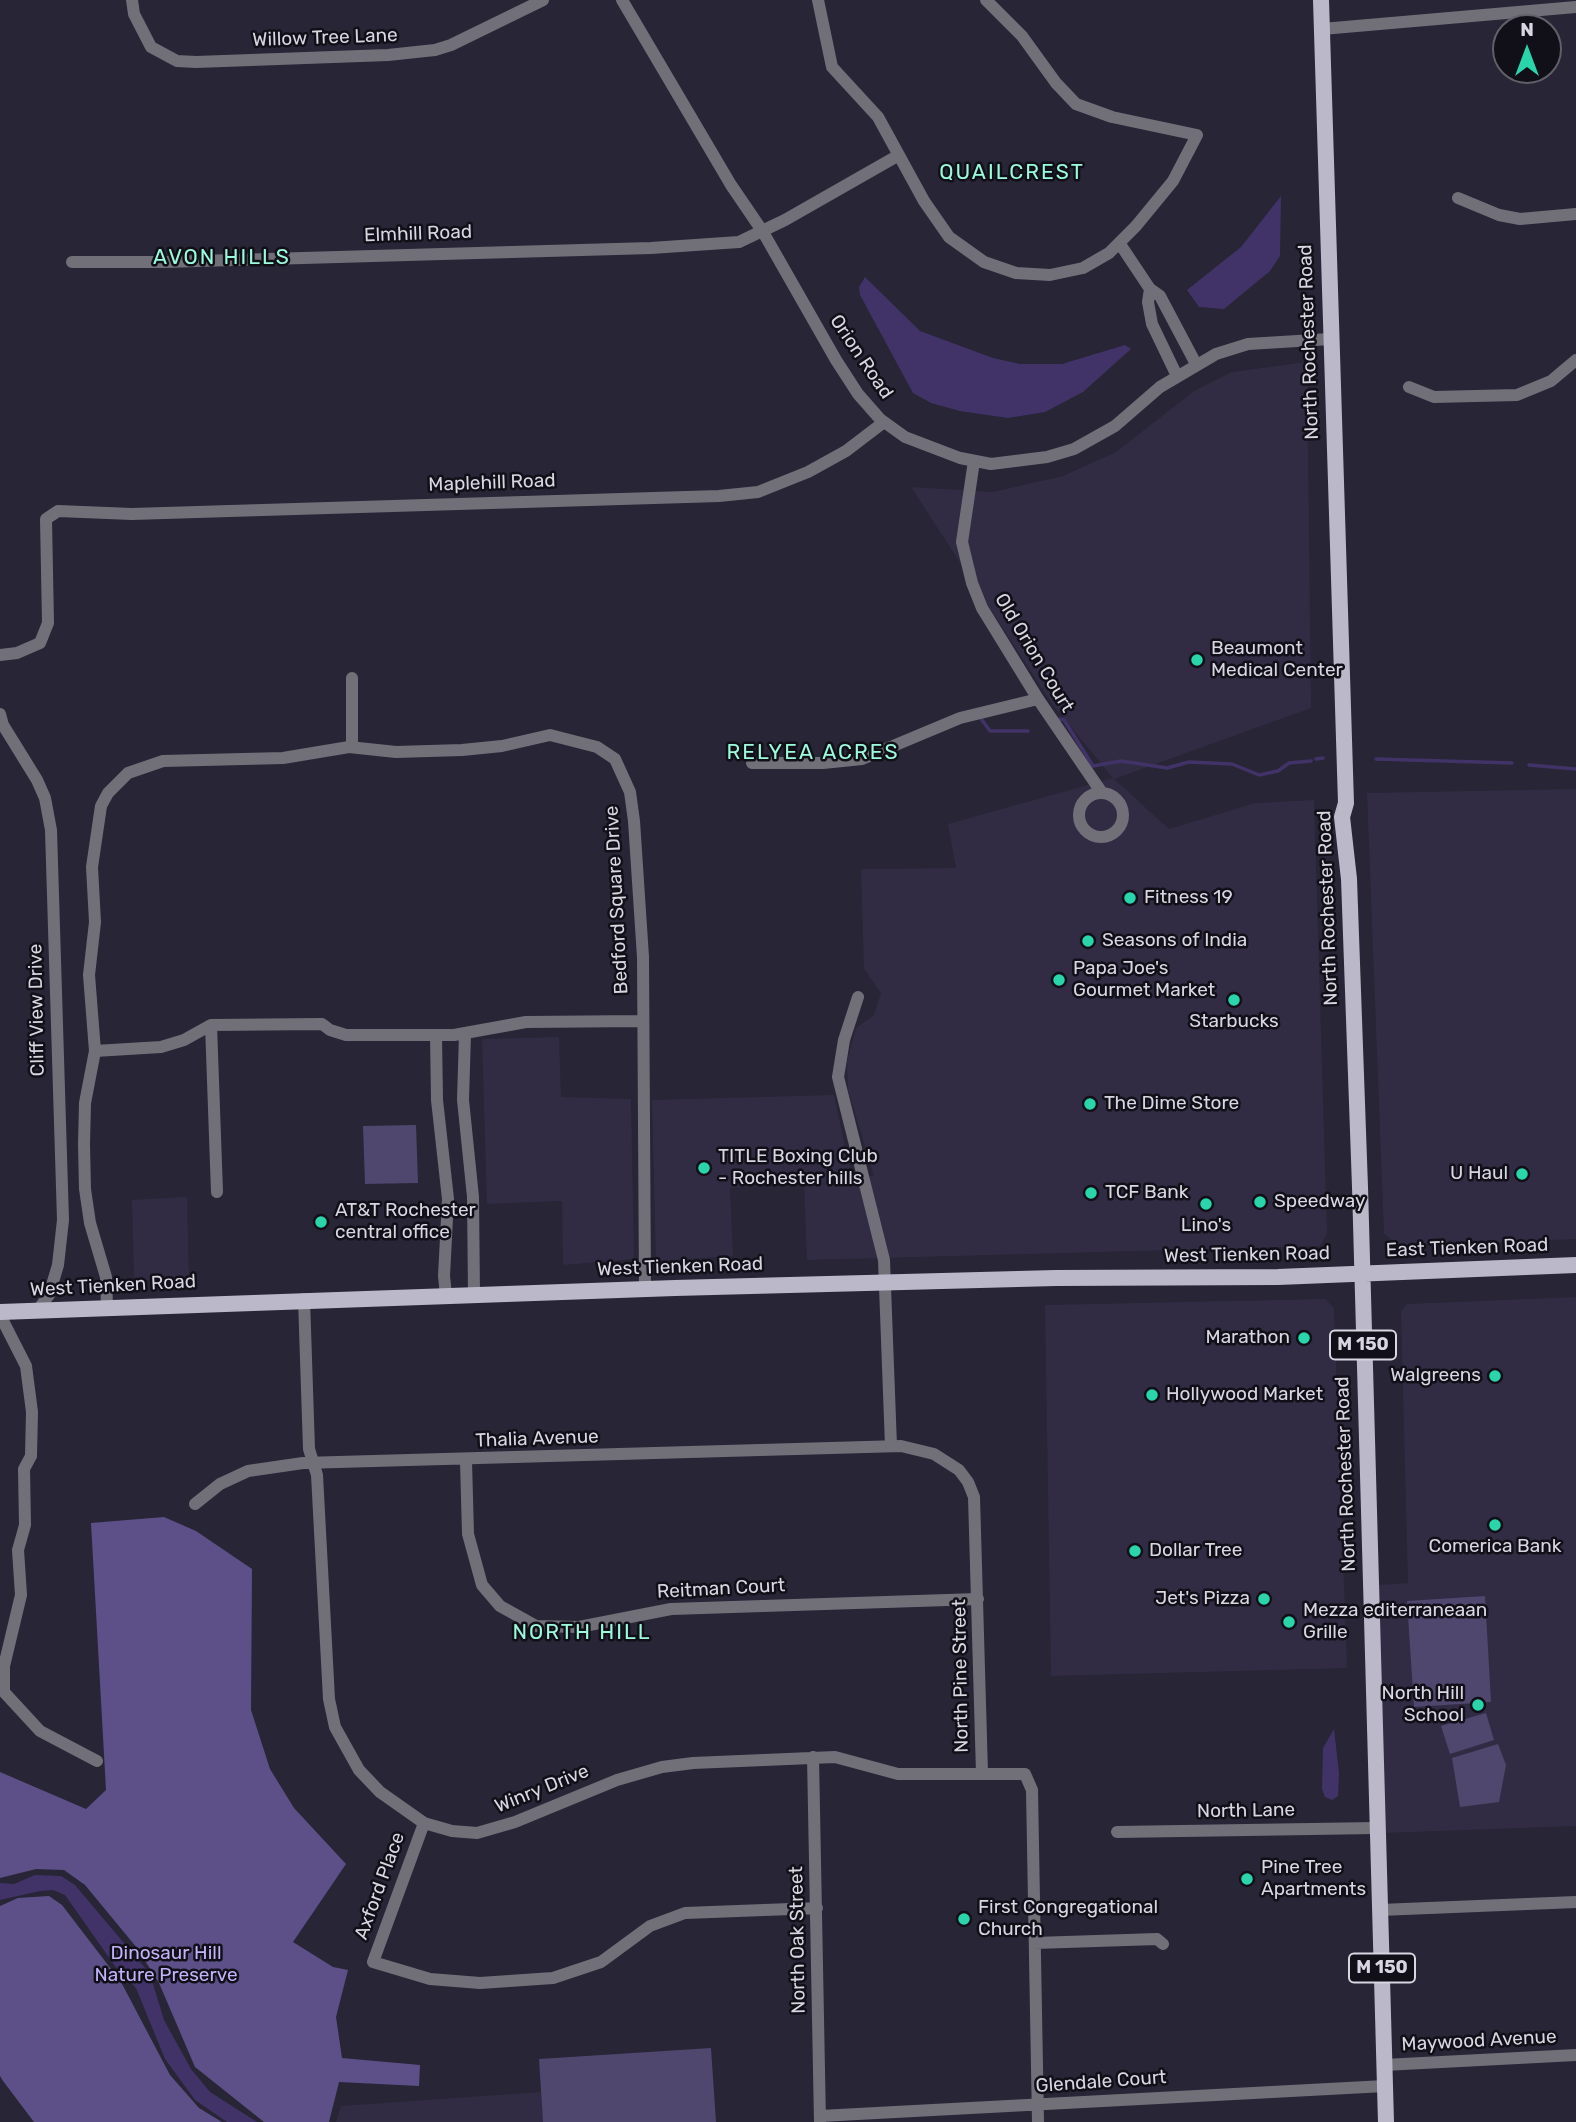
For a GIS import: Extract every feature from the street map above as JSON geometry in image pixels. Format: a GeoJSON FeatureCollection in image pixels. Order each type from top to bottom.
{"type":"FeatureCollection","features":[{"type":"Feature","properties":{"kind":"main road","name":"North Rochester Road"},"geometry":{"type":"LineString","coordinates":[[1321,0],[1346,803],[1342,817],[1349,879],[1376,1821]]}},
{"type":"Feature","properties":{"kind":"main road","name":"East Tienken Road"},"geometry":{"type":"LineString","coordinates":[[1361,1274],[1576,1265]]}},
{"type":"Feature","properties":{"kind":"main road","name":"West Tienken Road"},"geometry":{"type":"LineString","coordinates":[[0,1314],[107,1307],[474,1294],[885,1282],[1361,1274]]}},
{"type":"Feature","properties":{"kind":"main road","name":"M 150"},"geometry":{"type":"LineString","coordinates":[[1376,1821],[1386,2122]]}},
{"type":"Feature","properties":{"kind":"street","name":"Willow Tree Lane"},"geometry":{"type":"LineString","coordinates":[[132,0],[134,14],[151,47],[177,61],[196,62],[388,55],[435,50],[451,45],[543,0]]}},
{"type":"Feature","properties":{"kind":"street","name":"Orion Road"},"geometry":{"type":"LineString","coordinates":[[622,0],[858,394],[884,422],[905,437],[974,461],[991,464],[1020,463],[1074,449],[1115,426],[1196,364],[1248,344],[1330,339]]}},
{"type":"Feature","properties":{"kind":"street"},"geometry":{"type":"LineString","coordinates":[[818,0],[832,67],[878,117],[924,201],[949,237],[964,250],[1003,270],[1031,275],[1070,272],[1097,262],[1120,244],[1172,181],[1197,135],[1112,117],[1076,104],[1056,83],[1016,28],[986,0]]}},
{"type":"Feature","properties":{"kind":"street"},"geometry":{"type":"LineString","coordinates":[[1470,0],[1471,15]]}},
{"type":"Feature","properties":{"kind":"street"},"geometry":{"type":"LineString","coordinates":[[1322,29],[1576,7]]}},
{"type":"Feature","properties":{"kind":"street","name":"Elmhill Road"},"geometry":{"type":"LineString","coordinates":[[72,262],[164,262],[651,248],[739,242],[763,232],[898,155]]}},
{"type":"Feature","properties":{"kind":"street"},"geometry":{"type":"LineString","coordinates":[[1458,198],[1499,215],[1520,219],[1576,214]]}},
{"type":"Feature","properties":{"kind":"street"},"geometry":{"type":"LineString","coordinates":[[1120,244],[1150,289],[1160,296],[1196,364]]}},
{"type":"Feature","properties":{"kind":"street"},"geometry":{"type":"LineString","coordinates":[[1150,289],[1148,302],[1152,324],[1177,376]]}},
{"type":"Feature","properties":{"kind":"street"},"geometry":{"type":"LineString","coordinates":[[1409,387],[1434,397],[1517,395],[1551,381],[1576,360]]}},
{"type":"Feature","properties":{"kind":"street","name":"Maplehill Road"},"geometry":{"type":"LineString","coordinates":[[0,655],[17,653],[40,643],[48,623],[46,519],[58,511],[132,514],[719,496],[758,492],[808,472],[846,451],[884,422]]}},
{"type":"Feature","properties":{"kind":"street","name":"Old Orion Court"},"geometry":{"type":"LineString","coordinates":[[974,461],[962,526],[964,559],[982,608],[1038,699],[1102,793]]}},
{"type":"Feature","properties":{"kind":"street"},"geometry":{"type":"LineString","coordinates":[[352,678],[352,747]]}},
{"type":"Feature","properties":{"kind":"street"},"geometry":{"type":"LineString","coordinates":[[751,762],[812,764],[862,758],[960,718],[1038,699]]}},
{"type":"Feature","properties":{"kind":"street","name":"Cliff View Drive"},"geometry":{"type":"LineString","coordinates":[[0,714],[3,725],[45,798],[51,830],[63,1220],[58,1265],[49,1294],[37,1311]]}},
{"type":"Feature","properties":{"kind":"street","name":"Bedford Square Drive"},"geometry":{"type":"LineString","coordinates":[[95,1051],[161,1047],[184,1040],[211,1026],[322,1024],[330,1030],[346,1035],[436,1035],[465,1034],[526,1022],[642,1021],[643,957],[634,821],[630,792],[615,759],[581,740],[550,735],[502,746],[462,750],[396,752],[352,747],[236,761],[163,761],[128,773],[108,793],[101,806],[92,867],[95,922],[89,975],[95,1051],[85,1103],[85,1189],[90,1223],[106,1277],[107,1307]]}},
{"type":"Feature","properties":{"kind":"street"},"geometry":{"type":"LineString","coordinates":[[1086,799],[1102,793],[1115,799],[1123,811],[1121,825],[1105,837],[1092,836],[1082,826],[1079,811],[1086,799],[1088,774]]}},
{"type":"Feature","properties":{"kind":"street"},"geometry":{"type":"LineString","coordinates":[[858,998],[844,1040],[838,1077],[878,1226],[885,1282],[891,1446]]}},
{"type":"Feature","properties":{"kind":"street"},"geometry":{"type":"LineString","coordinates":[[642,1021],[645,1289]]}},
{"type":"Feature","properties":{"kind":"street"},"geometry":{"type":"LineString","coordinates":[[211,1026],[217,1192]]}},
{"type":"Feature","properties":{"kind":"street"},"geometry":{"type":"LineString","coordinates":[[465,1034],[463,1100],[473,1197],[474,1294]]}},
{"type":"Feature","properties":{"kind":"street"},"geometry":{"type":"LineString","coordinates":[[436,1035],[437,1100],[448,1199],[444,1276],[446,1295]]}},
{"type":"Feature","properties":{"kind":"street","name":"Winry Drive"},"geometry":{"type":"LineString","coordinates":[[304,1299],[309,1449],[317,1475],[329,1699],[335,1727],[359,1770],[388,1798],[424,1823],[452,1832],[477,1833],[516,1822],[617,1780],[662,1767],[720,1760],[835,1757],[898,1774],[982,1773]]}},
{"type":"Feature","properties":{"kind":"street"},"geometry":{"type":"LineString","coordinates":[[0,1314],[26,1366],[32,1412],[31,1456],[24,1469],[25,1524],[18,1550],[21,1595],[4,1666],[4,1692],[40,1731],[97,1761]]}},
{"type":"Feature","properties":{"kind":"street","name":"Thalia Avenue"},"geometry":{"type":"LineString","coordinates":[[195,1504],[220,1484],[248,1471],[312,1463],[466,1461],[891,1446]]}},
{"type":"Feature","properties":{"kind":"street","name":"North Pine Street"},"geometry":{"type":"LineString","coordinates":[[891,1446],[917,1448],[950,1461],[968,1482],[974,1497],[982,1773],[1025,1773],[1030,1780],[1038,2122]]}},
{"type":"Feature","properties":{"kind":"street","name":"Reitman Court"},"geometry":{"type":"LineString","coordinates":[[466,1461],[468,1534],[473,1562],[482,1585],[500,1606],[536,1626],[579,1627],[671,1609],[978,1599]]}},
{"type":"Feature","properties":{"kind":"street","name":"North Oak Street"},"geometry":{"type":"LineString","coordinates":[[813,1757],[820,2119]]}},
{"type":"Feature","properties":{"kind":"street","name":"North Lane"},"geometry":{"type":"LineString","coordinates":[[1117,1832],[1376,1821]]}},
{"type":"Feature","properties":{"kind":"street","name":"Axford Place"},"geometry":{"type":"LineString","coordinates":[[424,1823],[373,1962],[400,1972],[454,1982],[553,1978],[601,1962],[650,1926],[685,1913],[817,1908]]}},
{"type":"Feature","properties":{"kind":"street"},"geometry":{"type":"LineString","coordinates":[[1380,1910],[1576,1902]]}},
{"type":"Feature","properties":{"kind":"street"},"geometry":{"type":"LineString","coordinates":[[1035,1943],[1157,1940],[1163,1944]]}},
{"type":"Feature","properties":{"kind":"street","name":"Maywood Avenue"},"geometry":{"type":"LineString","coordinates":[[1384,2065],[1576,2055]]}},
{"type":"Feature","properties":{"kind":"street","name":"Glendale Court"},"geometry":{"type":"LineString","coordinates":[[820,2119],[1385,2086]]}},
{"type":"Feature","properties":{"kind":"shaded area"},"geometry":{"type":"Polygon","coordinates":[[[1281,196],[1280,256],[1270,271],[1224,309],[1199,307],[1187,290],[1241,247],[1281,196]]]}},
{"type":"Feature","properties":{"kind":"shaded area"},"geometry":{"type":"Polygon","coordinates":[[[865,277],[920,331],[993,358],[1020,364],[1062,364],[1125,345],[1131,349],[1083,392],[1045,412],[1008,418],[960,411],[931,403],[913,393],[860,295],[859,287],[865,277]]]}},
{"type":"Feature","properties":{"kind":"shaded area"},"geometry":{"type":"Polygon","coordinates":[[[1307,362],[1311,708],[1114,779],[1169,829],[1255,803],[1314,800],[1327,1234],[1320,1246],[807,1260],[804,1183],[730,1188],[733,1256],[656,1261],[652,1100],[834,1095],[852,1179],[874,1176],[848,1090],[847,1061],[856,1028],[874,1015],[881,993],[864,969],[861,869],[956,868],[948,824],[1113,778],[1052,704],[911,487],[993,492],[1063,476],[1116,452],[1194,391],[1232,372],[1307,362]]]}},
{"type":"Feature","properties":{"kind":"shaded area"},"geometry":{"type":"Polygon","coordinates":[[[1576,789],[1576,1239],[1398,1246],[1384,1233],[1367,793],[1576,789]]]}},
{"type":"Feature","properties":{"kind":"shaded area"},"geometry":{"type":"Polygon","coordinates":[[[559,1037],[561,1097],[631,1099],[634,1259],[563,1265],[562,1201],[487,1204],[482,1039],[559,1037]]]}},
{"type":"Feature","properties":{"kind":"shaded area"},"geometry":{"type":"Polygon","coordinates":[[[416,1125],[418,1183],[365,1184],[363,1126],[416,1125]]]}},
{"type":"Feature","properties":{"kind":"shaded area"},"geometry":{"type":"Polygon","coordinates":[[[187,1197],[189,1280],[134,1280],[132,1200],[187,1197]]]}},
{"type":"Feature","properties":{"kind":"shaded area"},"geometry":{"type":"Polygon","coordinates":[[[1576,1297],[1576,1826],[1384,1833],[1378,1585],[1408,1583],[1401,1311],[1407,1304],[1576,1297]]]}},
{"type":"Feature","properties":{"kind":"shaded area"},"geometry":{"type":"Polygon","coordinates":[[[1325,1299],[1334,1308],[1347,1668],[1051,1676],[1045,1305],[1325,1299]]]}},
{"type":"Feature","properties":{"kind":"shaded area"},"geometry":{"type":"Polygon","coordinates":[[[1485,1596],[1491,1702],[1414,1707],[1407,1601],[1485,1596]]]}},
{"type":"Feature","properties":{"kind":"shaded area"},"geometry":{"type":"Polygon","coordinates":[[[1486,1713],[1494,1740],[1450,1754],[1441,1726],[1486,1713]]]}},
{"type":"Feature","properties":{"kind":"shaded area"},"geometry":{"type":"Polygon","coordinates":[[[1334,1729],[1339,1773],[1338,1796],[1332,1800],[1325,1797],[1322,1789],[1323,1748],[1334,1729]]]}},
{"type":"Feature","properties":{"kind":"shaded area"},"geometry":{"type":"Polygon","coordinates":[[[1498,1744],[1506,1765],[1499,1802],[1460,1807],[1452,1758],[1498,1744]]]}},
{"type":"Feature","properties":{"kind":"shaded area"},"geometry":{"type":"Polygon","coordinates":[[[35,1875],[61,1876],[75,1885],[145,1968],[164,2020],[191,2069],[210,2092],[257,2122],[227,2122],[195,2100],[165,2059],[136,1988],[115,1966],[65,1895],[53,1890],[40,1891],[0,1900],[0,1883],[14,1884],[35,1875]]]}},
{"type":"Feature","properties":{"kind":"shaded area"},"geometry":{"type":"Polygon","coordinates":[[[711,2048],[716,2122],[543,2122],[539,2059],[711,2048]]]}},
{"type":"Feature","properties":{"kind":"shaded area"},"geometry":{"type":"Polygon","coordinates":[[[541,2092],[543,2122],[336,2122],[341,2106],[541,2092]]]}},
{"type":"Feature","properties":{"kind":"green space","name":"Dinosaur Hill Nature Preserve"},"geometry":{"type":"Polygon","coordinates":[[[164,1517],[196,1531],[252,1569],[251,1710],[270,1769],[294,1808],[346,1864],[293,1942],[333,1967],[348,1970],[336,2017],[342,2058],[420,2065],[419,2086],[339,2082],[329,2122],[264,2122],[195,2067],[159,1983],[137,1948],[85,1885],[64,1870],[36,1869],[0,1878],[0,1772],[86,1809],[106,1790],[91,1523],[164,1517]]]}},
{"type":"Feature","properties":{"kind":"green space"},"geometry":{"type":"Polygon","coordinates":[[[49,1896],[62,1905],[121,1982],[170,2075],[199,2108],[222,2122],[34,2122],[0,2076],[0,1906],[18,1898],[49,1896]]]}},
{"type":"Feature","properties":{"kind":"waterway"},"geometry":{"type":"LineString","coordinates":[[1060,719],[1064,720],[1093,766],[1121,761],[1167,768],[1189,762],[1232,764],[1259,775],[1278,771],[1289,763],[1311,761]]}},
{"type":"Feature","properties":{"kind":"waterway"},"geometry":{"type":"LineString","coordinates":[[982,720],[990,731],[1028,731]]}},
{"type":"Feature","properties":{"kind":"waterway"},"geometry":{"type":"LineString","coordinates":[[1316,759],[1323,758]]}},
{"type":"Feature","properties":{"kind":"waterway"},"geometry":{"type":"LineString","coordinates":[[1376,759],[1512,763]]}},
{"type":"Feature","properties":{"kind":"waterway"},"geometry":{"type":"LineString","coordinates":[[1529,765],[1576,769]]}},
{"type":"Feature","properties":{"kind":"place","name":"Beaumont Medical Center"},"geometry":{"type":"Point","coordinates":[1197,660]}},
{"type":"Feature","properties":{"kind":"place","name":"Fitness 19"},"geometry":{"type":"Point","coordinates":[1130,898]}},
{"type":"Feature","properties":{"kind":"place","name":"Seasons of India"},"geometry":{"type":"Point","coordinates":[1088,941]}},
{"type":"Feature","properties":{"kind":"place","name":"Papa Joe's Gourmet Market"},"geometry":{"type":"Point","coordinates":[1059,980]}},
{"type":"Feature","properties":{"kind":"place","name":"Starbucks"},"geometry":{"type":"Point","coordinates":[1234,1000]}},
{"type":"Feature","properties":{"kind":"place","name":"The Dime Store"},"geometry":{"type":"Point","coordinates":[1090,1104]}},
{"type":"Feature","properties":{"kind":"place","name":"TITLE Boxing Club - Rochester hills"},"geometry":{"type":"Point","coordinates":[704,1168]}},
{"type":"Feature","properties":{"kind":"place","name":"U Haul"},"geometry":{"type":"Point","coordinates":[1522,1174]}},
{"type":"Feature","properties":{"kind":"place","name":"TCF Bank"},"geometry":{"type":"Point","coordinates":[1091,1193]}},
{"type":"Feature","properties":{"kind":"place","name":"Speedway"},"geometry":{"type":"Point","coordinates":[1260,1202]}},
{"type":"Feature","properties":{"kind":"place","name":"Lino's"},"geometry":{"type":"Point","coordinates":[1206,1204]}},
{"type":"Feature","properties":{"kind":"place","name":"AT&T Rochester central office"},"geometry":{"type":"Point","coordinates":[321,1222]}},
{"type":"Feature","properties":{"kind":"place","name":"Marathon"},"geometry":{"type":"Point","coordinates":[1304,1338]}},
{"type":"Feature","properties":{"kind":"place","name":"Walgreens"},"geometry":{"type":"Point","coordinates":[1495,1376]}},
{"type":"Feature","properties":{"kind":"place","name":"Hollywood Market"},"geometry":{"type":"Point","coordinates":[1152,1395]}},
{"type":"Feature","properties":{"kind":"place","name":"Comerica Bank"},"geometry":{"type":"Point","coordinates":[1495,1525]}},
{"type":"Feature","properties":{"kind":"place","name":"Dollar Tree"},"geometry":{"type":"Point","coordinates":[1135,1551]}},
{"type":"Feature","properties":{"kind":"place","name":"Jet's Pizza"},"geometry":{"type":"Point","coordinates":[1264,1599]}},
{"type":"Feature","properties":{"kind":"place","name":"Mezza editerraneaan Grille"},"geometry":{"type":"Point","coordinates":[1289,1622]}},
{"type":"Feature","properties":{"kind":"place","name":"North Hill School"},"geometry":{"type":"Point","coordinates":[1478,1705]}},
{"type":"Feature","properties":{"kind":"place","name":"Pine Tree Apartments"},"geometry":{"type":"Point","coordinates":[1247,1879]}},
{"type":"Feature","properties":{"kind":"place","name":"First Congregational Church"},"geometry":{"type":"Point","coordinates":[964,1919]}},
{"type":"Feature","properties":{"kind":"district","name":"QUAILCREST"},"geometry":{"type":"Point","coordinates":[1012,173]}},
{"type":"Feature","properties":{"kind":"district","name":"AVON HILLS"},"geometry":{"type":"Point","coordinates":[222,258]}},
{"type":"Feature","properties":{"kind":"district","name":"RELYEA ACRES"},"geometry":{"type":"Point","coordinates":[813,753]}},
{"type":"Feature","properties":{"kind":"district","name":"NORTH HILL"},"geometry":{"type":"Point","coordinates":[582,1633]}}]}
